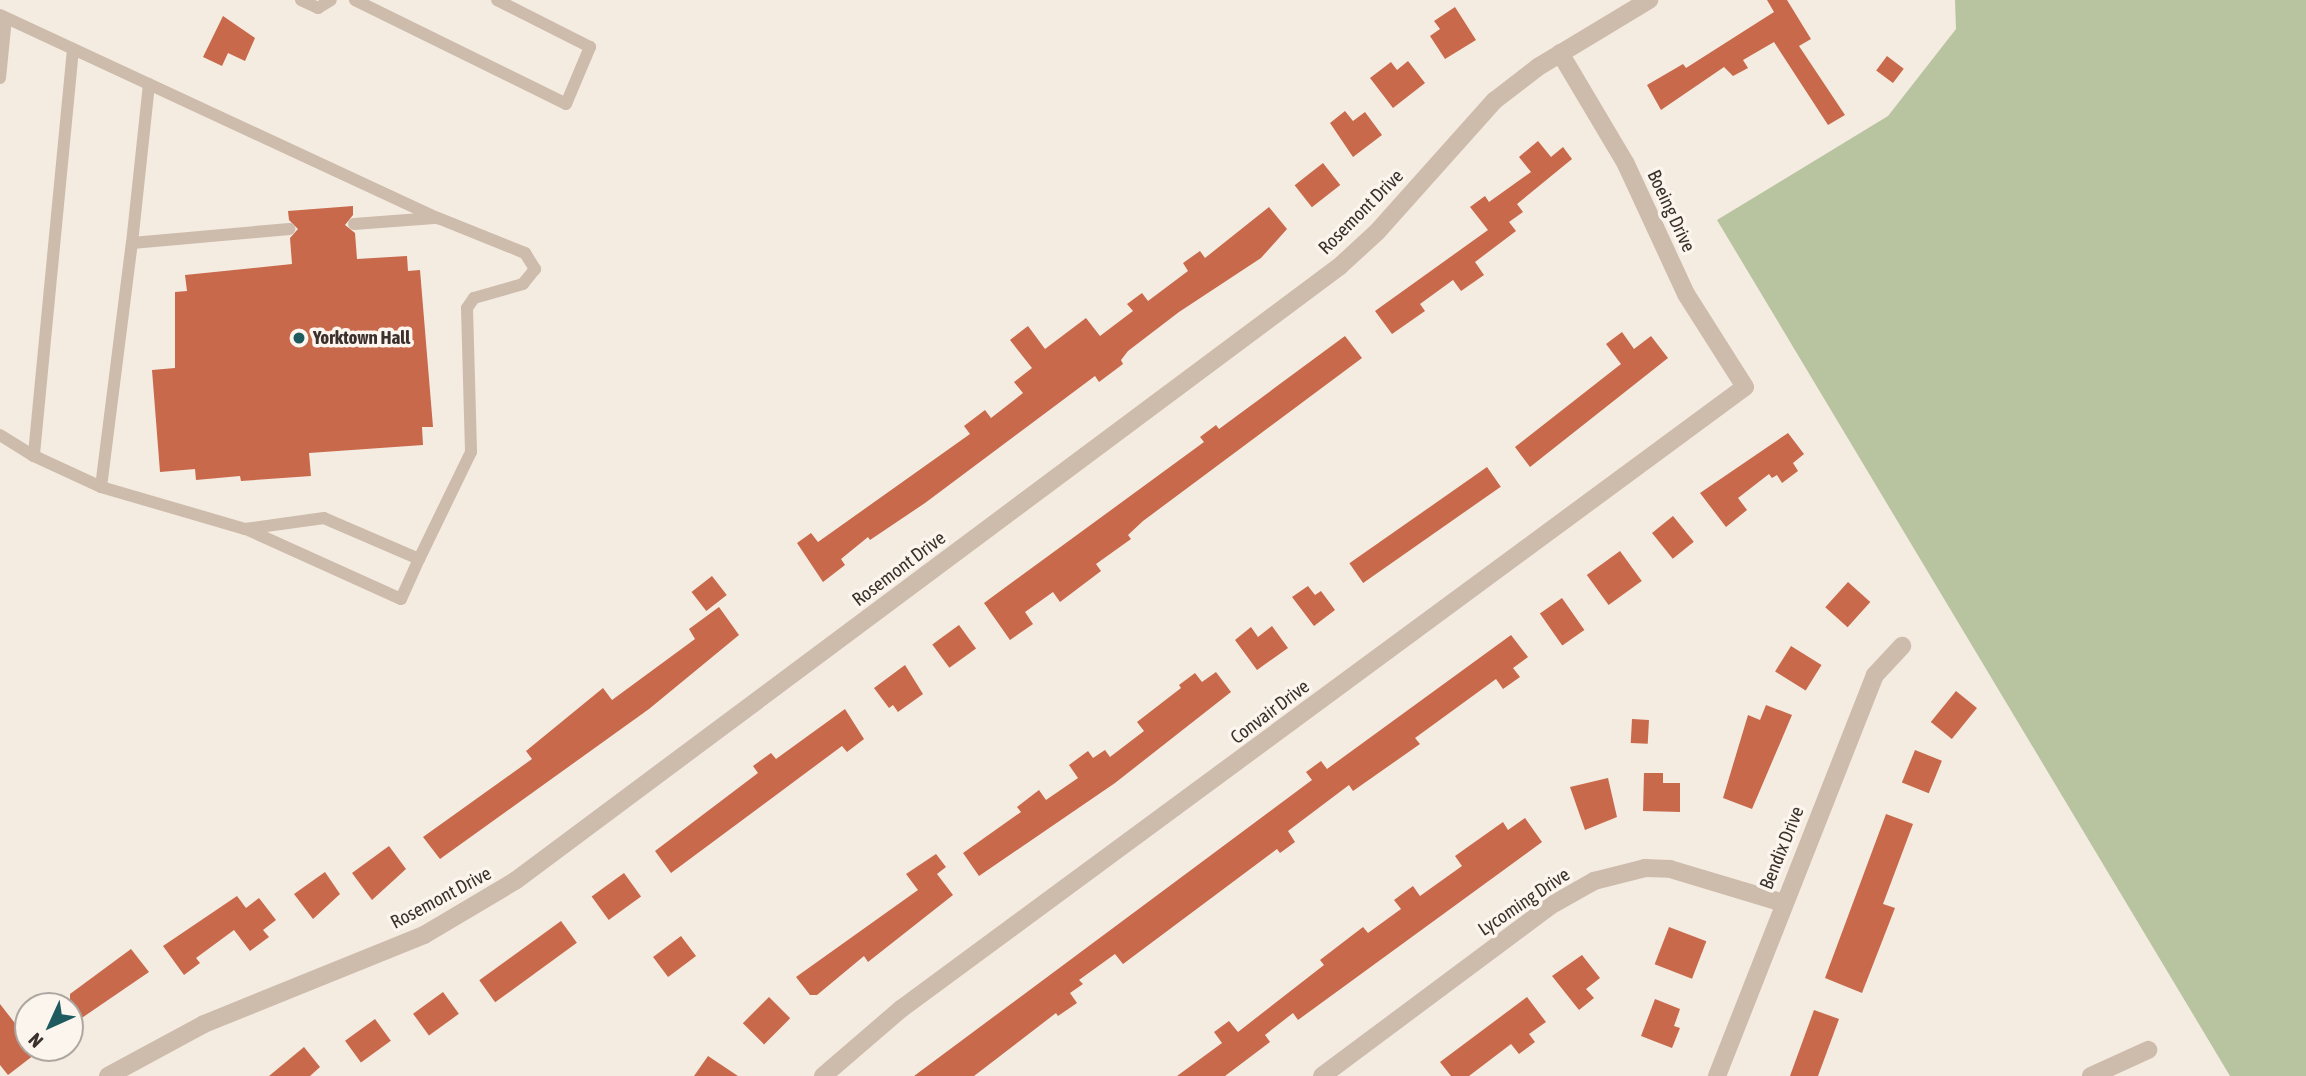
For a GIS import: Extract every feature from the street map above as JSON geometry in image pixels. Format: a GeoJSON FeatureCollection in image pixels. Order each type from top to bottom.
{"type":"FeatureCollection","features":[{"type":"Feature","properties":{"kind":"street","name":"Rosemont Drive"},"geometry":{"type":"LineString","coordinates":[[108,1076],[204,1024],[424,935],[515,881],[1340,266],[1377,232],[1494,101],[1560,53],[1649,0]]}},
{"type":"Feature","properties":{"kind":"street","name":"Boeing Drive"},"geometry":{"type":"LineString","coordinates":[[1560,53],[1626,164],[1686,294],[1745,387]]}},
{"type":"Feature","properties":{"kind":"street","name":"Convair Drive"},"geometry":{"type":"LineString","coordinates":[[823,1076],[893,1014],[1745,387]]}},
{"type":"Feature","properties":{"kind":"street","name":"Bendix Drive"},"geometry":{"type":"LineString","coordinates":[[1717,1076],[1783,903],[1875,676],[1902,646]]}},
{"type":"Feature","properties":{"kind":"street","name":"Lycoming Drive"},"geometry":{"type":"LineString","coordinates":[[1322,1076],[1540,913],[1594,881],[1645,869],[1670,869],[1783,903]]}},
{"type":"Feature","properties":{"kind":"street"},"geometry":{"type":"LineString","coordinates":[[2091,1076],[2148,1050]]}},
{"type":"Feature","properties":{"kind":"lane"},"geometry":{"type":"LineString","coordinates":[[301,0],[318,8],[331,0]]}},
{"type":"Feature","properties":{"kind":"lane"},"geometry":{"type":"LineString","coordinates":[[355,0],[566,104],[590,47],[498,0]]}},
{"type":"Feature","properties":{"kind":"lane"},"geometry":{"type":"LineString","coordinates":[[0,78],[3,17],[438,218],[525,253],[534,270],[523,284],[474,298],[467,308],[471,453],[401,599],[245,529],[101,486],[34,456],[0,435]]}},
{"type":"Feature","properties":{"kind":"lane"},"geometry":{"type":"LineString","coordinates":[[34,456],[73,49]]}},
{"type":"Feature","properties":{"kind":"lane"},"geometry":{"type":"LineString","coordinates":[[101,486],[149,84]]}},
{"type":"Feature","properties":{"kind":"lane"},"geometry":{"type":"LineString","coordinates":[[354,224],[438,218]]}},
{"type":"Feature","properties":{"kind":"lane"},"geometry":{"type":"LineString","coordinates":[[132,243],[289,229]]}},
{"type":"Feature","properties":{"kind":"lane"},"geometry":{"type":"LineString","coordinates":[[245,529],[324,518],[419,559]]}},
{"type":"Feature","properties":{"kind":"green space"},"geometry":{"type":"Polygon","coordinates":[[[1955,0],[2306,0],[2306,1076],[2230,1076],[1717,220],[1888,116],[1956,29],[1955,0]]]}},
{"type":"Feature","properties":{"kind":"building"},"geometry":{"type":"Polygon","coordinates":[[[1767,0],[1787,0],[1811,39],[1799,46],[1845,115],[1828,125],[1774,42],[1743,60],[1748,68],[1733,76],[1724,67],[1661,110],[1647,85],[1683,64],[1686,68],[1774,12],[1767,0]]]}},
{"type":"Feature","properties":{"kind":"building"},"geometry":{"type":"Polygon","coordinates":[[[1455,7],[1476,40],[1445,59],[1430,36],[1440,29],[1434,21],[1455,7]]]}},
{"type":"Feature","properties":{"kind":"building"},"geometry":{"type":"Polygon","coordinates":[[[223,16],[255,38],[245,61],[228,53],[222,66],[203,57],[223,16]]]}},
{"type":"Feature","properties":{"kind":"building"},"geometry":{"type":"Polygon","coordinates":[[[1887,56],[1904,69],[1893,83],[1876,70],[1887,56]]]}},
{"type":"Feature","properties":{"kind":"building"},"geometry":{"type":"Polygon","coordinates":[[[1408,61],[1425,83],[1393,108],[1370,78],[1391,62],[1397,70],[1408,61]]]}},
{"type":"Feature","properties":{"kind":"building"},"geometry":{"type":"Polygon","coordinates":[[[1345,111],[1353,121],[1365,112],[1382,135],[1353,157],[1330,123],[1345,111]]]}},
{"type":"Feature","properties":{"kind":"building"},"geometry":{"type":"Polygon","coordinates":[[[1538,141],[1551,157],[1563,147],[1572,159],[1517,204],[1523,212],[1509,222],[1516,231],[1475,262],[1484,275],[1461,291],[1453,280],[1420,304],[1425,311],[1392,334],[1375,311],[1488,230],[1470,207],[1485,196],[1489,202],[1531,172],[1519,157],[1538,141]]]}},
{"type":"Feature","properties":{"kind":"building"},"geometry":{"type":"Polygon","coordinates":[[[1323,163],[1340,185],[1312,207],[1295,185],[1323,163]]]}},
{"type":"Feature","properties":{"kind":"building","name":"Yorktown Hall"},"geometry":{"type":"Polygon","coordinates":[[[353,206],[353,215],[345,225],[355,233],[357,259],[407,256],[408,271],[420,270],[433,427],[422,427],[423,445],[309,453],[311,476],[241,481],[240,476],[196,480],[195,469],[160,472],[152,370],[175,368],[175,292],[187,291],[185,275],[292,264],[290,238],[298,229],[289,220],[288,211],[353,206]]]}},
{"type":"Feature","properties":{"kind":"building"},"geometry":{"type":"Polygon","coordinates":[[[1269,207],[1287,229],[1261,258],[1179,312],[1128,351],[1121,360],[1123,364],[1099,382],[1095,376],[925,503],[870,540],[868,537],[841,559],[845,565],[823,582],[797,543],[811,533],[818,542],[970,434],[964,426],[985,410],[991,418],[1023,393],[1014,382],[1032,368],[1010,340],[1028,326],[1045,349],[1086,318],[1100,336],[1133,311],[1127,304],[1142,293],[1148,301],[1188,271],[1183,263],[1200,251],[1205,258],[1269,207]]]}},
{"type":"Feature","properties":{"kind":"building"},"geometry":{"type":"Polygon","coordinates":[[[1622,332],[1634,349],[1651,336],[1668,358],[1530,467],[1515,447],[1621,364],[1606,344],[1622,332]]]}},
{"type":"Feature","properties":{"kind":"building"},"geometry":{"type":"Polygon","coordinates":[[[1345,336],[1362,358],[1143,521],[1128,535],[1131,539],[1096,564],[1101,571],[1060,602],[1053,592],[1025,612],[1033,624],[1010,640],[984,603],[1204,442],[1200,437],[1216,425],[1219,429],[1345,336]]]}},
{"type":"Feature","properties":{"kind":"building"},"geometry":{"type":"Polygon","coordinates":[[[1788,433],[1804,454],[1793,463],[1798,471],[1782,483],[1777,475],[1772,478],[1769,474],[1738,498],[1747,510],[1726,527],[1700,493],[1788,433]]]}},
{"type":"Feature","properties":{"kind":"building"},"geometry":{"type":"Polygon","coordinates":[[[1487,467],[1501,487],[1363,583],[1349,563],[1487,467]]]}},
{"type":"Feature","properties":{"kind":"building"},"geometry":{"type":"Polygon","coordinates":[[[1673,516],[1694,542],[1673,559],[1652,533],[1673,516]]]}},
{"type":"Feature","properties":{"kind":"building"},"geometry":{"type":"Polygon","coordinates":[[[1620,551],[1642,581],[1609,605],[1587,575],[1620,551]]]}},
{"type":"Feature","properties":{"kind":"building"},"geometry":{"type":"Polygon","coordinates":[[[712,576],[727,595],[706,611],[692,592],[712,576]]]}},
{"type":"Feature","properties":{"kind":"building"},"geometry":{"type":"Polygon","coordinates":[[[1848,582],[1870,602],[1848,627],[1825,607],[1848,582]]]}},
{"type":"Feature","properties":{"kind":"building"},"geometry":{"type":"Polygon","coordinates":[[[1308,586],[1315,595],[1321,591],[1335,610],[1314,626],[1292,597],[1308,586]]]}},
{"type":"Feature","properties":{"kind":"building"},"geometry":{"type":"Polygon","coordinates":[[[1562,598],[1584,630],[1562,645],[1540,613],[1562,598]]]}},
{"type":"Feature","properties":{"kind":"building"},"geometry":{"type":"Polygon","coordinates":[[[719,607],[739,635],[649,709],[440,859],[423,837],[532,759],[526,751],[603,688],[612,700],[695,639],[689,629],[719,607]]]}},
{"type":"Feature","properties":{"kind":"building"},"geometry":{"type":"Polygon","coordinates":[[[959,625],[976,648],[949,668],[932,644],[959,625]]]}},
{"type":"Feature","properties":{"kind":"building"},"geometry":{"type":"Polygon","coordinates":[[[1272,626],[1288,648],[1257,670],[1235,640],[1251,627],[1258,637],[1272,626]]]}},
{"type":"Feature","properties":{"kind":"building"},"geometry":{"type":"Polygon","coordinates":[[[1511,635],[1528,657],[1513,668],[1520,677],[1503,689],[1496,679],[1415,738],[1420,744],[1353,791],[1349,785],[1288,831],[1295,842],[1280,853],[1277,849],[1123,964],[1115,954],[1079,980],[1083,984],[1070,993],[1077,1003],[1058,1016],[1056,1013],[974,1076],[914,1076],[1312,780],[1306,772],[1321,761],[1327,769],[1511,635]]]}},
{"type":"Feature","properties":{"kind":"building"},"geometry":{"type":"Polygon","coordinates":[[[1791,646],[1822,665],[1806,691],[1775,671],[1791,646]]]}},
{"type":"Feature","properties":{"kind":"building"},"geometry":{"type":"Polygon","coordinates":[[[905,665],[923,694],[898,712],[893,705],[889,708],[874,688],[905,665]]]}},
{"type":"Feature","properties":{"kind":"building"},"geometry":{"type":"Polygon","coordinates":[[[1216,672],[1231,692],[1115,783],[979,876],[963,853],[1021,812],[1017,807],[1039,790],[1046,800],[1078,778],[1069,765],[1088,751],[1093,758],[1105,750],[1110,757],[1144,731],[1137,722],[1181,688],[1179,685],[1195,673],[1202,682],[1216,672]]]}},
{"type":"Feature","properties":{"kind":"building"},"geometry":{"type":"Polygon","coordinates":[[[1956,691],[1977,708],[1952,739],[1931,722],[1956,691]]]}},
{"type":"Feature","properties":{"kind":"building"},"geometry":{"type":"Polygon","coordinates":[[[1766,705],[1792,715],[1752,809],[1723,798],[1748,715],[1760,720],[1766,705]]]}},
{"type":"Feature","properties":{"kind":"building"},"geometry":{"type":"Polygon","coordinates":[[[845,709],[864,739],[847,752],[842,746],[671,873],[655,851],[758,773],[753,766],[771,753],[776,759],[845,709]]]}},
{"type":"Feature","properties":{"kind":"building"},"geometry":{"type":"Polygon","coordinates":[[[1632,719],[1649,720],[1648,744],[1631,743],[1632,719]]]}},
{"type":"Feature","properties":{"kind":"building"},"geometry":{"type":"Polygon","coordinates":[[[1915,750],[1942,761],[1929,793],[1902,782],[1915,750]]]}},
{"type":"Feature","properties":{"kind":"building"},"geometry":{"type":"Polygon","coordinates":[[[1644,773],[1663,773],[1663,783],[1680,783],[1680,812],[1643,811],[1644,773]]]}},
{"type":"Feature","properties":{"kind":"building"},"geometry":{"type":"Polygon","coordinates":[[[1608,778],[1617,817],[1585,830],[1570,787],[1608,778]]]}},
{"type":"Feature","properties":{"kind":"building"},"geometry":{"type":"Polygon","coordinates":[[[1886,814],[1913,824],[1883,904],[1895,908],[1862,993],[1825,978],[1886,814]]]}},
{"type":"Feature","properties":{"kind":"building"},"geometry":{"type":"Polygon","coordinates":[[[1525,818],[1542,842],[1298,1020],[1293,1013],[1265,1035],[1270,1042],[1225,1076],[1177,1076],[1222,1043],[1214,1032],[1229,1021],[1238,1032],[1324,965],[1320,960],[1363,927],[1368,933],[1401,909],[1394,900],[1413,886],[1420,896],[1462,866],[1455,856],[1503,822],[1508,830],[1525,818]]]}},
{"type":"Feature","properties":{"kind":"building"},"geometry":{"type":"Polygon","coordinates":[[[389,846],[406,869],[372,900],[352,873],[389,846]]]}},
{"type":"Feature","properties":{"kind":"building"},"geometry":{"type":"Polygon","coordinates":[[[936,854],[946,867],[937,874],[953,895],[868,962],[864,956],[817,995],[810,995],[796,977],[918,890],[906,874],[936,854]]]}},
{"type":"Feature","properties":{"kind":"building"},"geometry":{"type":"Polygon","coordinates":[[[325,872],[340,894],[313,919],[294,894],[325,872]]]}},
{"type":"Feature","properties":{"kind":"building"},"geometry":{"type":"Polygon","coordinates":[[[624,873],[641,896],[609,920],[592,897],[624,873]]]}},
{"type":"Feature","properties":{"kind":"building"},"geometry":{"type":"Polygon","coordinates":[[[237,896],[246,908],[259,898],[276,920],[263,930],[269,937],[250,951],[234,930],[196,958],[200,963],[184,975],[163,946],[237,896]]]}},
{"type":"Feature","properties":{"kind":"building"},"geometry":{"type":"Polygon","coordinates":[[[561,921],[577,943],[495,1002],[479,980],[561,921]]]}},
{"type":"Feature","properties":{"kind":"building"},"geometry":{"type":"Polygon","coordinates":[[[1669,927],[1706,941],[1692,979],[1655,964],[1669,927]]]}},
{"type":"Feature","properties":{"kind":"building"},"geometry":{"type":"Polygon","coordinates":[[[681,936],[696,956],[668,977],[653,957],[681,936]]]}},
{"type":"Feature","properties":{"kind":"building"},"geometry":{"type":"Polygon","coordinates":[[[131,949],[149,972],[84,1016],[84,992],[73,992],[131,949]]]}},
{"type":"Feature","properties":{"kind":"building"},"geometry":{"type":"Polygon","coordinates":[[[1582,955],[1600,978],[1586,989],[1594,998],[1579,1010],[1552,976],[1582,955]]]}},
{"type":"Feature","properties":{"kind":"building"},"geometry":{"type":"Polygon","coordinates":[[[443,992],[459,1014],[429,1036],[413,1014],[443,992]]]}},
{"type":"Feature","properties":{"kind":"building"},"geometry":{"type":"Polygon","coordinates":[[[769,997],[790,1018],[764,1044],[743,1023],[769,997]]]}},
{"type":"Feature","properties":{"kind":"building"},"geometry":{"type":"Polygon","coordinates":[[[1527,997],[1546,1022],[1529,1034],[1535,1042],[1519,1054],[1511,1044],[1469,1076],[1451,1076],[1440,1062],[1527,997]]]}},
{"type":"Feature","properties":{"kind":"building"},"geometry":{"type":"Polygon","coordinates":[[[1655,999],[1680,1009],[1674,1026],[1680,1028],[1672,1048],[1641,1036],[1655,999]]]}},
{"type":"Feature","properties":{"kind":"building"},"geometry":{"type":"Polygon","coordinates":[[[0,1004],[14,1022],[14,1062],[25,1062],[8,1075],[0,1065],[0,1004]]]}},
{"type":"Feature","properties":{"kind":"building"},"geometry":{"type":"Polygon","coordinates":[[[1814,1010],[1839,1019],[1818,1076],[1790,1076],[1814,1010]]]}},
{"type":"Feature","properties":{"kind":"building"},"geometry":{"type":"Polygon","coordinates":[[[375,1019],[391,1041],[361,1063],[345,1041],[375,1019]]]}},
{"type":"Feature","properties":{"kind":"building"},"geometry":{"type":"Polygon","coordinates":[[[304,1047],[320,1067],[310,1076],[269,1076],[304,1047]]]}},
{"type":"Feature","properties":{"kind":"building"},"geometry":{"type":"Polygon","coordinates":[[[708,1056],[738,1076],[694,1076],[708,1056]]]}},
{"type":"Feature","properties":{"kind":"place","name":"Yorktown Hall"},"geometry":{"type":"Point","coordinates":[299,338]}}]}
